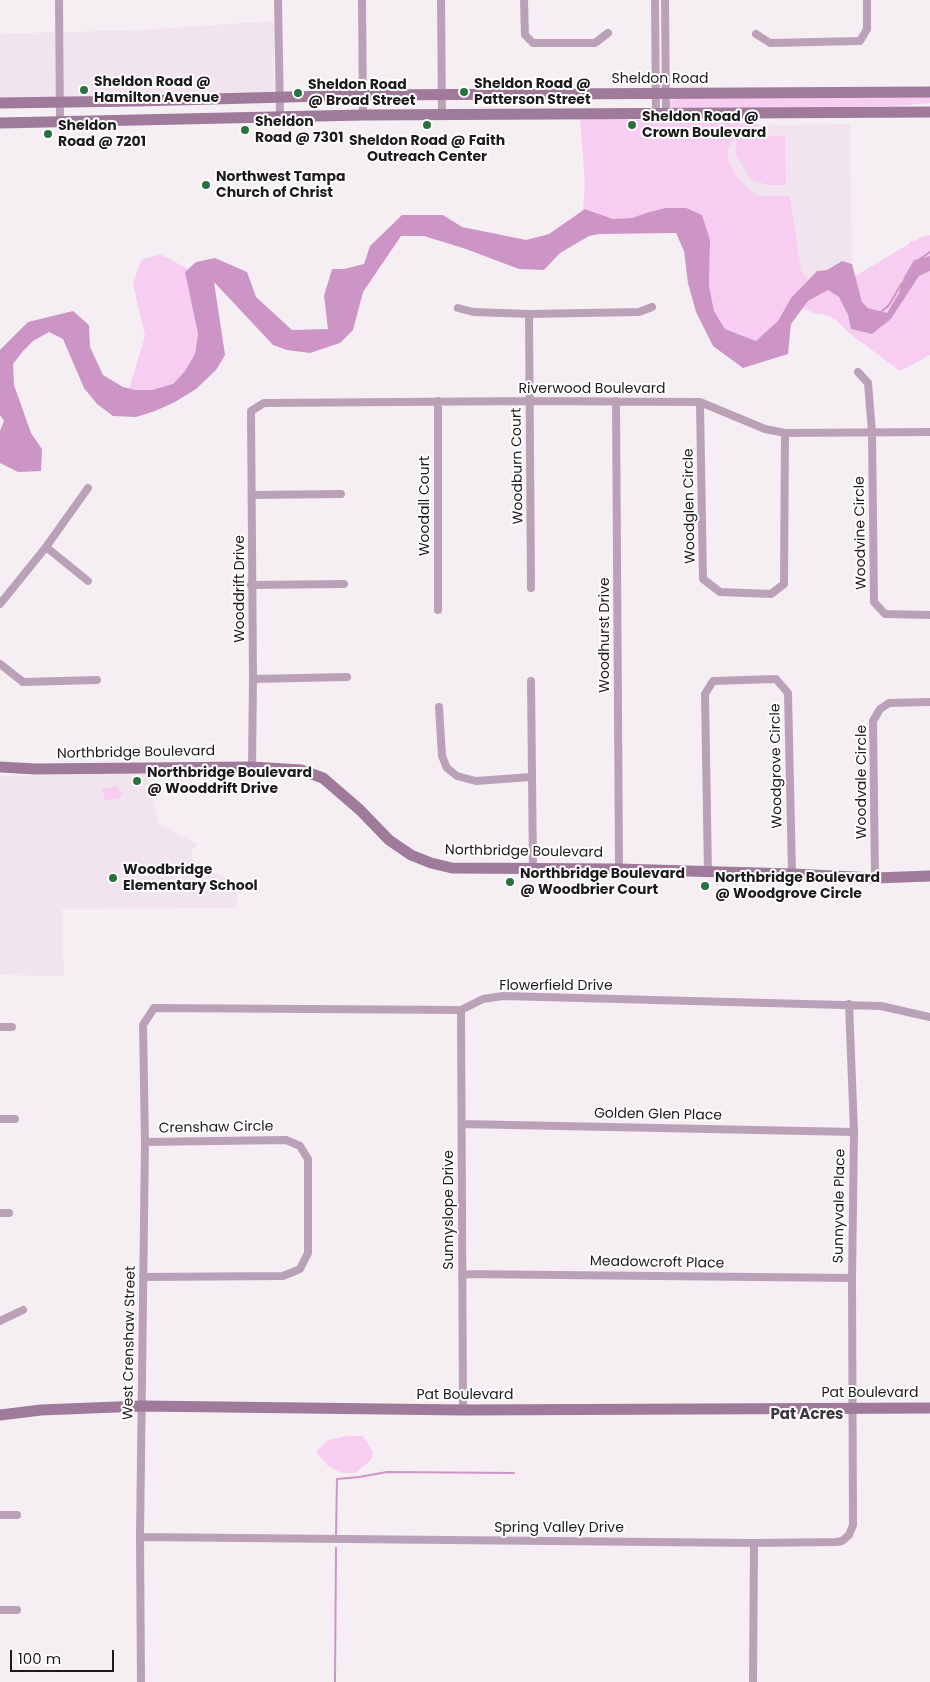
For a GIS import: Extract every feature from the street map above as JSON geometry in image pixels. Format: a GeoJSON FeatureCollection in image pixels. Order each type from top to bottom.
{"type":"FeatureCollection","features":[{"type":"Feature","properties":{"kind":"street"},"geometry":{"type":"LineString","coordinates":[[59,0],[60,122]]}},
{"type":"Feature","properties":{"kind":"street"},"geometry":{"type":"LineString","coordinates":[[278,0],[280,116]]}},
{"type":"Feature","properties":{"kind":"street"},"geometry":{"type":"LineString","coordinates":[[362,0],[363,115]]}},
{"type":"Feature","properties":{"kind":"street"},"geometry":{"type":"LineString","coordinates":[[441,0],[442,115]]}},
{"type":"Feature","properties":{"kind":"street"},"geometry":{"type":"LineString","coordinates":[[524,0],[524,35],[533,43],[595,43],[608,33]]}},
{"type":"Feature","properties":{"kind":"street"},"geometry":{"type":"LineString","coordinates":[[655,0],[661,94]]}},
{"type":"Feature","properties":{"kind":"street"},"geometry":{"type":"LineString","coordinates":[[661,114],[665,0]]}},
{"type":"Feature","properties":{"kind":"street"},"geometry":{"type":"LineString","coordinates":[[756,34],[770,43],[860,41],[867,29],[867,0]]}},
{"type":"Feature","properties":{"kind":"street","name":"Sheldon Road"},"geometry":{"type":"LineString","coordinates":[[0,103],[363,95],[930,92]]}},
{"type":"Feature","properties":{"kind":"street"},"geometry":{"type":"LineString","coordinates":[[158,100],[158,120]]}},
{"type":"Feature","properties":{"kind":"street"},"geometry":{"type":"LineString","coordinates":[[0,123],[363,115],[930,112]]}},
{"type":"Feature","properties":{"kind":"street"},"geometry":{"type":"LineString","coordinates":[[458,308],[473,312],[529,314],[639,312],[652,307]]}},
{"type":"Feature","properties":{"kind":"street","name":"Woodburn Court"},"geometry":{"type":"LineString","coordinates":[[529,314],[532,588]]}},
{"type":"Feature","properties":{"kind":"street","name":"Woodvine Circle"},"geometry":{"type":"LineString","coordinates":[[858,372],[868,383],[872,432],[874,602],[885,614],[930,615]]}},
{"type":"Feature","properties":{"kind":"street","name":"Riverwood Boulevard"},"geometry":{"type":"LineString","coordinates":[[251,410],[264,402],[529,400],[700,402],[765,429],[785,433],[930,432]]}},
{"type":"Feature","properties":{"kind":"street","name":"Woodall Court"},"geometry":{"type":"LineString","coordinates":[[438,401],[438,610]]}},
{"type":"Feature","properties":{"kind":"street","name":"Woodhurst Drive"},"geometry":{"type":"LineString","coordinates":[[616,402],[619,869]]}},
{"type":"Feature","properties":{"kind":"street","name":"Woodglen Circle"},"geometry":{"type":"LineString","coordinates":[[700,402],[703,579],[720,592],[771,594],[784,584],[785,433]]}},
{"type":"Feature","properties":{"kind":"street","name":"Wooddrift Drive"},"geometry":{"type":"LineString","coordinates":[[251,410],[252,767]]}},
{"type":"Feature","properties":{"kind":"street"},"geometry":{"type":"LineString","coordinates":[[0,604],[46,547],[88,488]]}},
{"type":"Feature","properties":{"kind":"street"},"geometry":{"type":"LineString","coordinates":[[252,495],[341,494]]}},
{"type":"Feature","properties":{"kind":"street"},"geometry":{"type":"LineString","coordinates":[[46,547],[88,580]]}},
{"type":"Feature","properties":{"kind":"street"},"geometry":{"type":"LineString","coordinates":[[251,585],[344,584]]}},
{"type":"Feature","properties":{"kind":"street"},"geometry":{"type":"LineString","coordinates":[[0,664],[23,682],[97,680]]}},
{"type":"Feature","properties":{"kind":"street"},"geometry":{"type":"LineString","coordinates":[[253,679],[347,677]]}},
{"type":"Feature","properties":{"kind":"street","name":"Woodgrove Circle"},"geometry":{"type":"LineString","coordinates":[[708,872],[705,694],[713,681],[776,679],[788,692],[792,874]]}},
{"type":"Feature","properties":{"kind":"street"},"geometry":{"type":"LineString","coordinates":[[532,680],[531,777],[533,870]]}},
{"type":"Feature","properties":{"kind":"street","name":"Woodvale Circle"},"geometry":{"type":"LineString","coordinates":[[875,878],[873,721],[880,709],[889,703],[930,702]]}},
{"type":"Feature","properties":{"kind":"street"},"geometry":{"type":"LineString","coordinates":[[439,707],[442,756],[446,768],[458,776],[476,781],[531,777]]}},
{"type":"Feature","properties":{"kind":"street","name":"Northbridge Boulevard"},"geometry":{"type":"LineString","coordinates":[[0,767],[35,769],[252,767],[301,770],[323,778],[360,810],[389,840],[411,855],[431,863],[452,868],[533,870],[619,869],[875,878],[930,876]]}},
{"type":"Feature","properties":{"kind":"street","name":"Flowerfield Drive"},"geometry":{"type":"LineString","coordinates":[[154,1008],[461,1010],[483,999],[503,996],[849,1004],[881,1006],[930,1016]]}},
{"type":"Feature","properties":{"kind":"street","name":"Sunnyvale Place"},"geometry":{"type":"LineString","coordinates":[[849,1004],[854,1132],[852,1408]]}},
{"type":"Feature","properties":{"kind":"street","name":"West Crenshaw Street"},"geometry":{"type":"LineString","coordinates":[[141,1682],[140,1537],[145,1142],[143,1025],[154,1008]]}},
{"type":"Feature","properties":{"kind":"street","name":"Sunnyslope Drive"},"geometry":{"type":"LineString","coordinates":[[461,1010],[463,1410]]}},
{"type":"Feature","properties":{"kind":"street"},"geometry":{"type":"LineString","coordinates":[[0,1027],[12,1027]]}},
{"type":"Feature","properties":{"kind":"street"},"geometry":{"type":"LineString","coordinates":[[0,1119],[15,1119]]}},
{"type":"Feature","properties":{"kind":"street","name":"Golden Glen Place"},"geometry":{"type":"LineString","coordinates":[[462,1124],[854,1132]]}},
{"type":"Feature","properties":{"kind":"street","name":"Crenshaw Circle"},"geometry":{"type":"LineString","coordinates":[[144,1276],[283,1276],[300,1269],[308,1253],[308,1159],[300,1146],[286,1140],[145,1142]]}},
{"type":"Feature","properties":{"kind":"street"},"geometry":{"type":"LineString","coordinates":[[0,1213],[9,1213]]}},
{"type":"Feature","properties":{"kind":"street","name":"Meadowcroft Place"},"geometry":{"type":"LineString","coordinates":[[462,1274],[852,1278]]}},
{"type":"Feature","properties":{"kind":"street"},"geometry":{"type":"LineString","coordinates":[[0,1321],[23,1310]]}},
{"type":"Feature","properties":{"kind":"street","name":"Pat Boulevard"},"geometry":{"type":"LineString","coordinates":[[0,1415],[41,1410],[142,1406],[463,1410],[930,1408]]}},
{"type":"Feature","properties":{"kind":"street","name":"Spring Valley Drive"},"geometry":{"type":"LineString","coordinates":[[140,1537],[754,1543],[836,1542],[849,1535],[852,1525],[852,1408]]}},
{"type":"Feature","properties":{"kind":"street"},"geometry":{"type":"LineString","coordinates":[[0,1515],[17,1515]]}},
{"type":"Feature","properties":{"kind":"street"},"geometry":{"type":"LineString","coordinates":[[753,1682],[754,1543]]}},
{"type":"Feature","properties":{"kind":"street"},"geometry":{"type":"LineString","coordinates":[[0,1610],[17,1610]]}},
{"type":"Feature","properties":{"kind":"shaded area"},"geometry":{"type":"Polygon","coordinates":[[[274,21],[274,93],[173,93],[131,97],[64,99],[64,32],[139,30],[274,21]]]}},
{"type":"Feature","properties":{"kind":"shaded area"},"geometry":{"type":"Polygon","coordinates":[[[55,32],[56,99],[0,99],[0,34],[55,32]]]}},
{"type":"Feature","properties":{"kind":"shaded area"},"geometry":{"type":"Polygon","coordinates":[[[930,94],[930,103],[896,106],[685,110],[668,107],[666,102],[680,98],[930,94]]]}},
{"type":"Feature","properties":{"kind":"shaded area"},"geometry":{"type":"Polygon","coordinates":[[[580,118],[757,124],[757,135],[785,136],[786,185],[768,185],[752,180],[736,156],[736,136],[728,148],[729,163],[739,179],[757,196],[790,196],[801,271],[808,279],[791,298],[778,321],[763,336],[756,341],[725,329],[714,311],[709,286],[710,240],[686,208],[665,208],[632,218],[613,219],[585,209],[583,210],[585,184],[580,118]]]}},
{"type":"Feature","properties":{"kind":"shaded area"},"geometry":{"type":"Polygon","coordinates":[[[757,124],[850,124],[852,264],[841,261],[827,270],[817,271],[808,279],[801,271],[790,196],[757,197],[739,179],[729,163],[728,148],[736,135],[786,184],[785,137],[757,135],[757,124]]]}},
{"type":"Feature","properties":{"kind":"shaded area"},"geometry":{"type":"Polygon","coordinates":[[[665,208],[686,208],[702,215],[710,240],[709,286],[714,311],[725,329],[756,341],[778,321],[791,298],[817,271],[827,270],[842,261],[852,264],[862,302],[868,308],[887,313],[899,293],[904,277],[914,260],[930,256],[930,271],[919,276],[891,319],[872,334],[851,329],[848,315],[839,297],[828,290],[808,301],[791,324],[788,354],[743,368],[713,346],[696,312],[688,283],[684,251],[676,233],[599,234],[589,236],[560,253],[544,270],[519,269],[466,249],[424,236],[401,236],[363,292],[353,330],[340,343],[310,353],[287,350],[273,345],[214,282],[225,355],[216,370],[196,389],[175,402],[136,417],[113,416],[97,404],[84,388],[63,339],[49,332],[33,341],[13,364],[14,385],[31,433],[42,449],[41,471],[18,472],[0,463],[0,431],[4,421],[0,415],[0,350],[28,322],[73,311],[89,325],[90,347],[103,375],[123,387],[135,390],[152,390],[173,384],[185,371],[195,354],[198,334],[185,272],[196,262],[215,258],[247,272],[256,297],[292,330],[328,329],[324,296],[332,269],[344,269],[364,264],[370,246],[402,215],[443,215],[462,227],[526,240],[549,234],[585,209],[613,219],[632,218],[665,208]]]}},
{"type":"Feature","properties":{"kind":"shaded area"},"geometry":{"type":"Polygon","coordinates":[[[930,235],[930,256],[914,260],[904,277],[899,293],[887,313],[868,308],[862,302],[855,276],[909,244],[910,241],[930,235]]]}},
{"type":"Feature","properties":{"kind":"shaded area"},"geometry":{"type":"Polygon","coordinates":[[[160,254],[188,269],[185,272],[198,334],[195,354],[185,371],[173,384],[152,390],[129,389],[145,336],[133,284],[141,260],[160,254]]]}},
{"type":"Feature","properties":{"kind":"shaded area"},"geometry":{"type":"Polygon","coordinates":[[[930,271],[930,355],[900,371],[849,333],[835,319],[803,308],[808,301],[828,290],[839,297],[848,315],[851,329],[872,334],[891,319],[919,276],[930,271]]]}},
{"type":"Feature","properties":{"kind":"shaded area","name":"Woodbridge Elementary School"},"geometry":{"type":"Polygon","coordinates":[[[146,773],[159,824],[197,844],[191,852],[194,865],[237,882],[237,908],[62,909],[64,976],[0,975],[0,776],[146,773]]]}},
{"type":"Feature","properties":{"kind":"shaded area"},"geometry":{"type":"Polygon","coordinates":[[[114,785],[122,793],[121,797],[105,800],[102,789],[106,787],[111,788],[114,785]]]}},
{"type":"Feature","properties":{"kind":"shaded area"},"geometry":{"type":"Polygon","coordinates":[[[347,1436],[363,1436],[373,1452],[371,1460],[355,1473],[342,1473],[328,1466],[316,1452],[328,1440],[347,1436]]]}},
{"type":"Feature","properties":{"kind":"waterway"},"geometry":{"type":"LineString","coordinates":[[920,259],[930,252]]}},
{"type":"Feature","properties":{"kind":"waterway"},"geometry":{"type":"LineString","coordinates":[[880,313],[889,305],[902,283]]}},
{"type":"Feature","properties":{"kind":"waterway"},"geometry":{"type":"LineString","coordinates":[[336,1534],[337,1479],[387,1472],[514,1473]]}},
{"type":"Feature","properties":{"kind":"waterway"},"geometry":{"type":"LineString","coordinates":[[335,1682],[336,1548]]}},
{"type":"Feature","properties":{"kind":"place","name":"Sheldon Road @ Hamilton Avenue"},"geometry":{"type":"Point","coordinates":[84,90]}},
{"type":"Feature","properties":{"kind":"place","name":"Sheldon Road @ Patterson Street"},"geometry":{"type":"Point","coordinates":[464,92]}},
{"type":"Feature","properties":{"kind":"place","name":"Sheldon Road @ Broad Street"},"geometry":{"type":"Point","coordinates":[298,93]}},
{"type":"Feature","properties":{"kind":"place","name":"Sheldon Road @ Faith Outreach Center"},"geometry":{"type":"Point","coordinates":[427,125]}},
{"type":"Feature","properties":{"kind":"place","name":"Sheldon Road @ Crown Boulevard"},"geometry":{"type":"Point","coordinates":[632,125]}},
{"type":"Feature","properties":{"kind":"place","name":"Sheldon Road @ 7301"},"geometry":{"type":"Point","coordinates":[245,130]}},
{"type":"Feature","properties":{"kind":"place","name":"Sheldon Road @ 7201"},"geometry":{"type":"Point","coordinates":[48,134]}},
{"type":"Feature","properties":{"kind":"place","name":"Northwest Tampa Church of Christ"},"geometry":{"type":"Point","coordinates":[206,185]}},
{"type":"Feature","properties":{"kind":"place","name":"Northbridge Boulevard @ Wooddrift Drive"},"geometry":{"type":"Point","coordinates":[137,781]}},
{"type":"Feature","properties":{"kind":"place","name":"Woodbridge Elementary School"},"geometry":{"type":"Point","coordinates":[113,878]}},
{"type":"Feature","properties":{"kind":"place","name":"Northbridge Boulevard @ Woodbrier Court"},"geometry":{"type":"Point","coordinates":[510,882]}},
{"type":"Feature","properties":{"kind":"place","name":"Northbridge Boulevard @ Woodgrove Circle"},"geometry":{"type":"Point","coordinates":[705,886]}},
{"type":"Feature","properties":{"kind":"district","name":"Pat Acres"},"geometry":{"type":"Point","coordinates":[807,1415]}}]}
